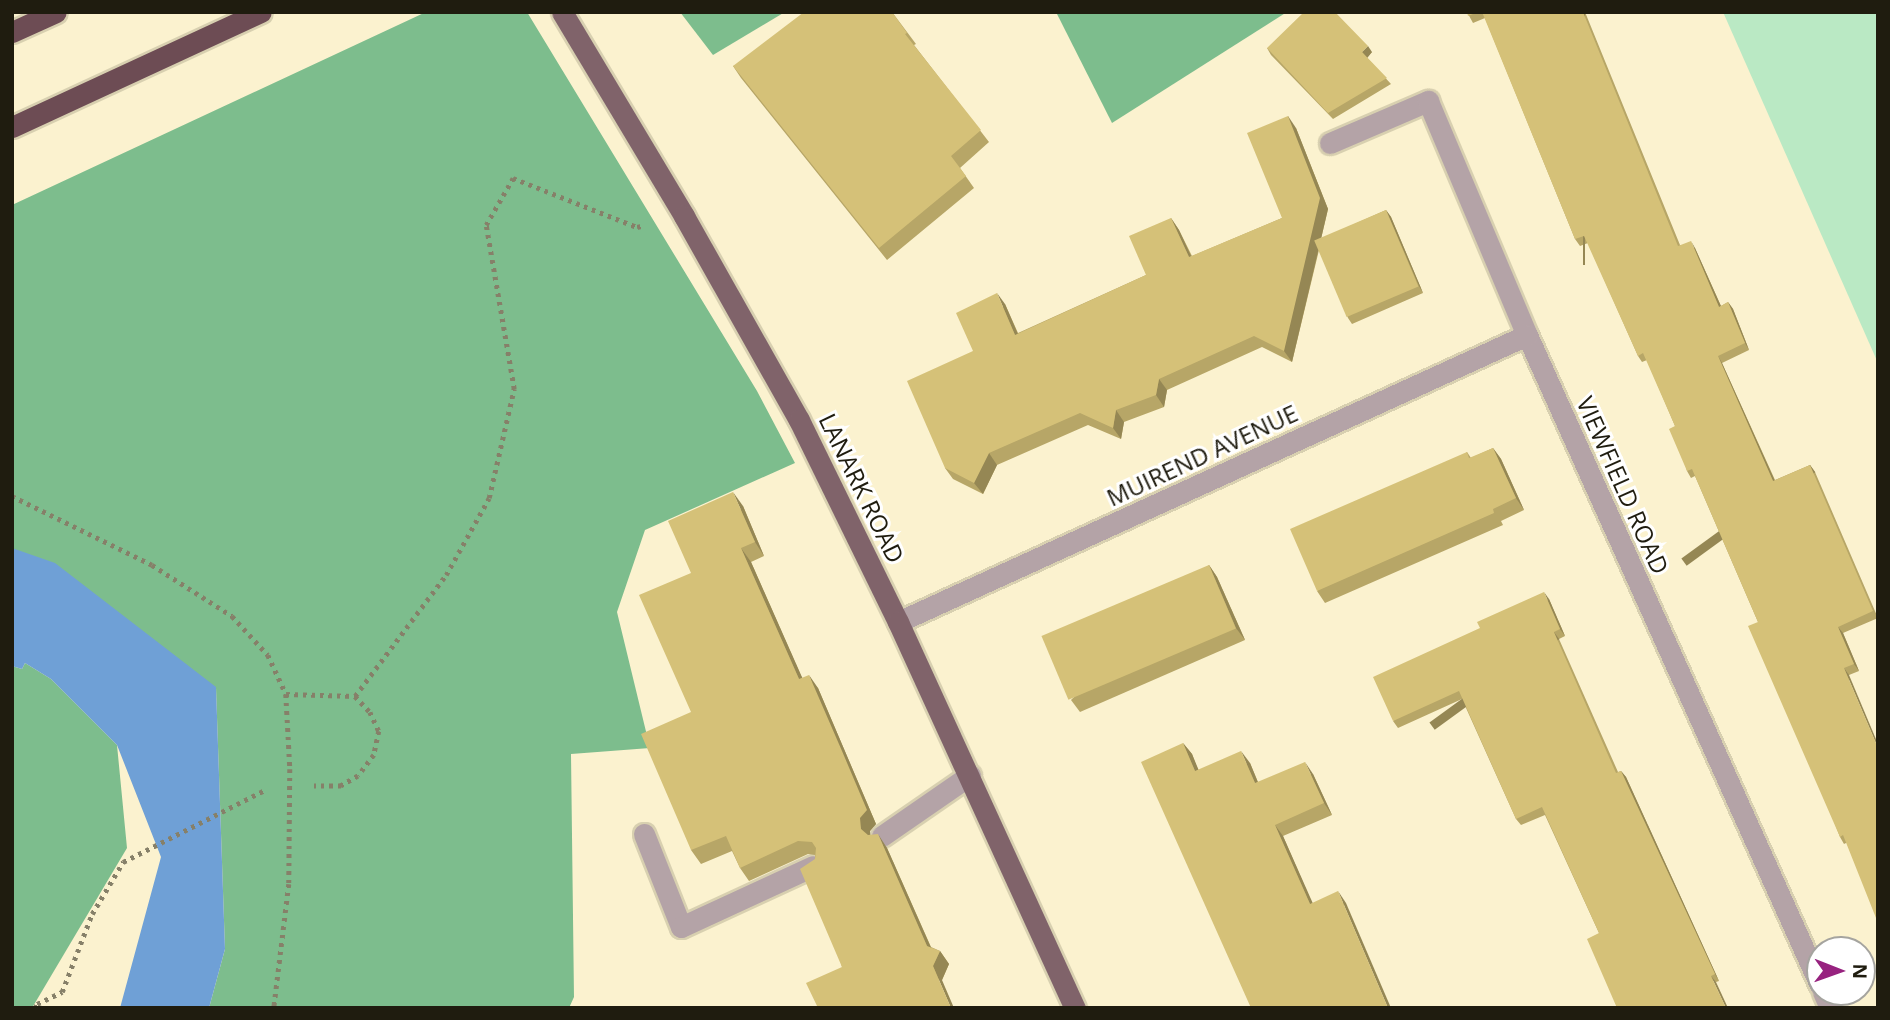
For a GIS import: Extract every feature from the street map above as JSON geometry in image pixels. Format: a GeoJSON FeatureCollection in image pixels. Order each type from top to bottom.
{"type":"FeatureCollection","features":[{"type":"Feature","properties":{"kind":"highway"},"geometry":{"type":"LineString","coordinates":[[12,32],[56,12]]}},
{"type":"Feature","properties":{"kind":"highway"},"geometry":{"type":"LineString","coordinates":[[12,127],[261,12]]}},
{"type":"Feature","properties":{"kind":"main road","name":"LANARK ROAD"},"geometry":{"type":"LineString","coordinates":[[562,12],[684,216],[799,420],[970,775],[1075,1008]]}},
{"type":"Feature","properties":{"kind":"street","name":"VIEWFIELD ROAD"},"geometry":{"type":"LineString","coordinates":[[1330,143],[1428,101],[1527,335],[1806,954]]}},
{"type":"Feature","properties":{"kind":"street","name":"MUIREND AVENUE"},"geometry":{"type":"LineString","coordinates":[[898,622],[1527,335]]}},
{"type":"Feature","properties":{"kind":"street"},"geometry":{"type":"LineString","coordinates":[[882,836],[970,775]]}},
{"type":"Feature","properties":{"kind":"street"},"geometry":{"type":"LineString","coordinates":[[644,834],[681,928],[813,866]]}},
{"type":"Feature","properties":{"kind":"path"},"geometry":{"type":"LineString","coordinates":[[355,696],[446,575],[489,498],[514,389],[486,225],[513,178],[637,227],[684,216]]}},
{"type":"Feature","properties":{"kind":"path"},"geometry":{"type":"LineString","coordinates":[[12,496],[152,565],[232,616],[268,655],[286,694],[290,769],[289,884],[274,1008]]}},
{"type":"Feature","properties":{"kind":"path"},"geometry":{"type":"LineString","coordinates":[[286,694],[355,696],[370,712],[379,731],[374,755],[358,776],[341,786],[314,786]]}},
{"type":"Feature","properties":{"kind":"path"},"geometry":{"type":"LineString","coordinates":[[35,1008],[37,1004],[62,992],[92,914],[123,862],[265,790]]}},
{"type":"Feature","properties":{"kind":"green space"},"geometry":{"type":"Polygon","coordinates":[[[426,12],[527,12],[757,391],[795,463],[645,530],[617,612],[650,748],[571,754],[574,997],[569,1008],[209,1008],[225,949],[216,688],[12,549],[12,205],[426,12]]]}},
{"type":"Feature","properties":{"kind":"green space"},"geometry":{"type":"Polygon","coordinates":[[[680,12],[785,12],[713,55],[680,12]]]}},
{"type":"Feature","properties":{"kind":"green space"},"geometry":{"type":"Polygon","coordinates":[[[1056,12],[1287,12],[1112,123],[1056,12]]]}},
{"type":"Feature","properties":{"kind":"green space"},"geometry":{"type":"Polygon","coordinates":[[[1723,12],[1878,12],[1878,363],[1723,12]]]}},
{"type":"Feature","properties":{"kind":"green space"},"geometry":{"type":"Polygon","coordinates":[[[25,663],[51,679],[117,745],[127,848],[32,1008],[12,1008],[12,666],[22,669],[25,663]]]}},
{"type":"Feature","properties":{"kind":"water"},"geometry":{"type":"Polygon","coordinates":[[[12,548],[55,563],[216,687],[225,949],[209,1008],[120,1008],[161,857],[117,745],[51,679],[25,663],[22,669],[12,666],[12,548]]]}},
{"type":"Feature","properties":{"kind":"building"},"geometry":{"type":"Polygon","coordinates":[[[804,12],[892,12],[907,33],[905,34],[981,130],[951,156],[966,176],[879,248],[733,66],[804,12]]]}},
{"type":"Feature","properties":{"kind":"building"},"geometry":{"type":"Polygon","coordinates":[[[1304,12],[1335,12],[1368,46],[1362,52],[1387,78],[1328,113],[1267,48],[1304,12]]]}},
{"type":"Feature","properties":{"kind":"building"},"geometry":{"type":"Polygon","coordinates":[[[1482,12],[1583,12],[1678,246],[1691,241],[1719,307],[1728,302],[1745,343],[1718,356],[1773,481],[1810,465],[1873,611],[1838,627],[1854,664],[1844,668],[1878,748],[1878,923],[1843,835],[1840,837],[1748,626],[1758,622],[1692,469],[1687,471],[1669,429],[1675,426],[1643,353],[1638,356],[1584,236],[1575,239],[1482,12]]]}},
{"type":"Feature","properties":{"kind":"building"},"geometry":{"type":"Polygon","coordinates":[[[1288,116],[1320,198],[1284,351],[1254,336],[1159,379],[1156,395],[1116,410],[1113,428],[1080,413],[989,453],[974,483],[945,468],[907,381],[973,351],[956,313],[997,293],[1015,335],[1146,275],[1129,236],[1171,218],[1189,257],[1282,218],[1247,133],[1288,116]]]}},
{"type":"Feature","properties":{"kind":"building"},"geometry":{"type":"Polygon","coordinates":[[[1386,210],[1418,286],[1347,317],[1314,240],[1386,210]]]}},
{"type":"Feature","properties":{"kind":"building"},"geometry":{"type":"Polygon","coordinates":[[[1493,448],[1516,498],[1493,509],[1494,513],[1317,591],[1290,529],[1467,452],[1469,458],[1493,448]]]}},
{"type":"Feature","properties":{"kind":"building"},"geometry":{"type":"Polygon","coordinates":[[[733,492],[755,542],[741,548],[799,679],[809,675],[842,751],[867,810],[860,818],[861,829],[868,835],[878,834],[927,946],[940,951],[933,966],[951,1008],[818,1008],[806,983],[842,967],[800,869],[815,859],[816,848],[812,842],[798,841],[740,868],[726,836],[691,850],[641,734],[691,712],[639,595],[691,573],[668,521],[733,492]]]}},
{"type":"Feature","properties":{"kind":"building"},"geometry":{"type":"Polygon","coordinates":[[[1209,565],[1236,629],[1068,700],[1041,636],[1209,565]]]}},
{"type":"Feature","properties":{"kind":"building"},"geometry":{"type":"Polygon","coordinates":[[[1544,592],[1560,629],[1554,632],[1616,773],[1621,771],[1715,974],[1711,976],[1726,1008],[1617,1008],[1587,939],[1599,933],[1542,807],[1516,819],[1459,691],[1393,721],[1373,677],[1480,628],[1477,622],[1544,592]]]}},
{"type":"Feature","properties":{"kind":"building"},"geometry":{"type":"Polygon","coordinates":[[[1183,743],[1195,771],[1241,751],[1255,783],[1305,762],[1324,803],[1275,825],[1310,904],[1338,891],[1388,1008],[1251,1008],[1141,762],[1183,743]]]}}]}
